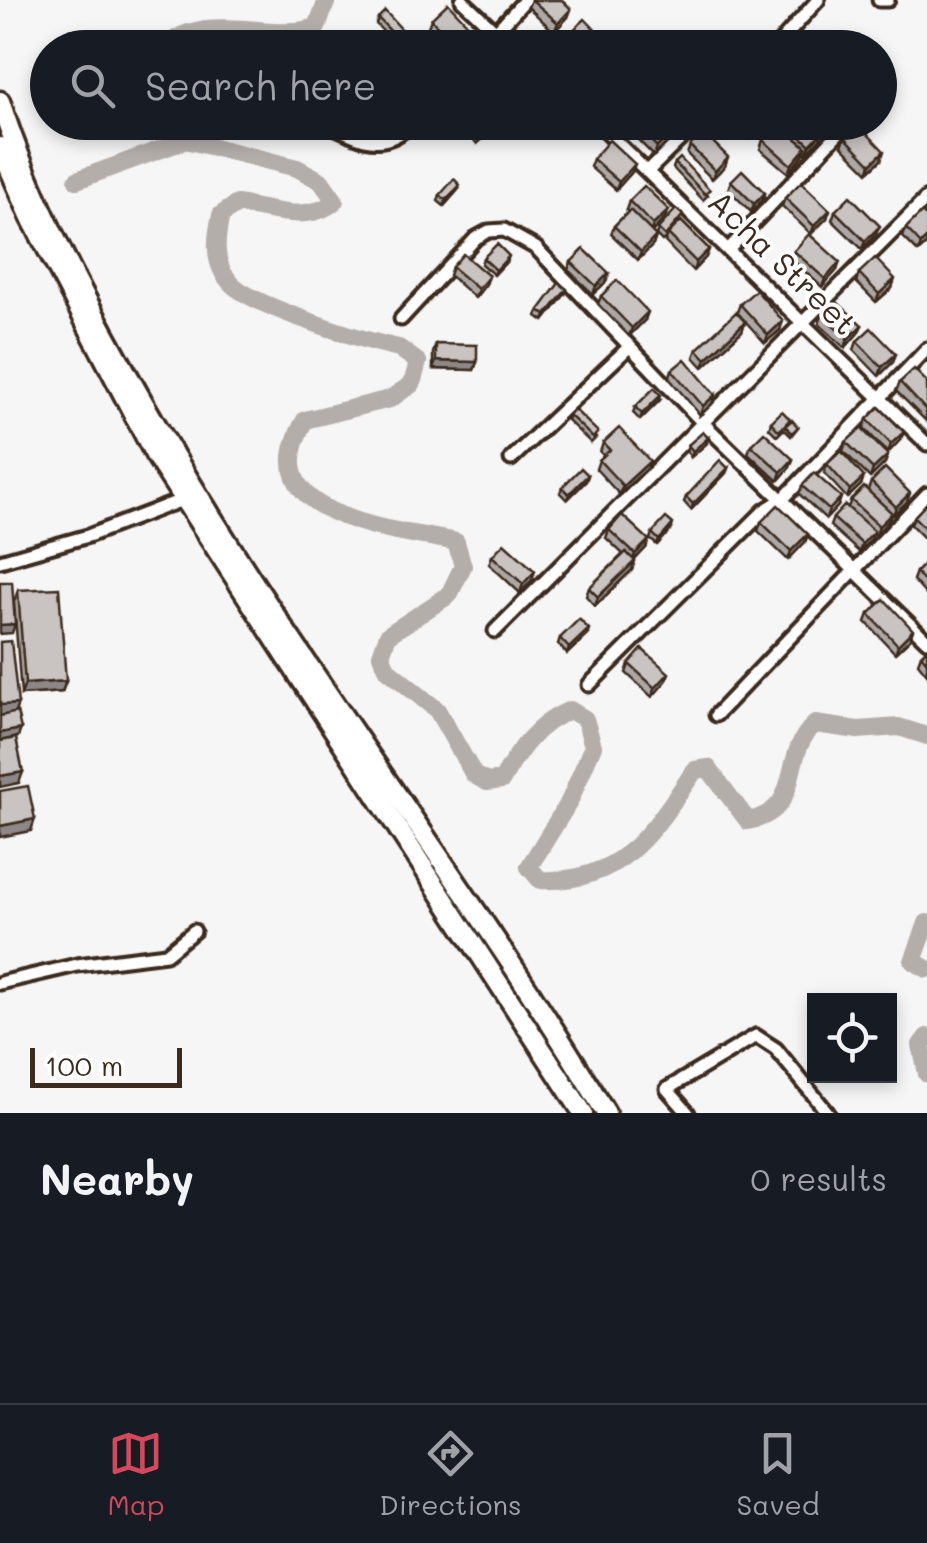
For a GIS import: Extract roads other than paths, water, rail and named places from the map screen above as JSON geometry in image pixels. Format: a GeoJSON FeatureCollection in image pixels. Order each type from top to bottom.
{"type":"FeatureCollection","features":[{"type":"Feature","properties":{"kind":"highway"},"geometry":{"type":"LineString","coordinates":[[0,101],[50,228],[161,434],[300,657],[606,1113]]}},
{"type":"Feature","properties":{"kind":"highway"},"geometry":{"type":"LineString","coordinates":[[0,146],[67,290],[182,500],[582,1113]]}},
{"type":"Feature","properties":{"kind":"street"},"geometry":{"type":"LineString","coordinates":[[462,0],[493,30]]}},
{"type":"Feature","properties":{"kind":"street"},"geometry":{"type":"LineString","coordinates":[[497,30],[525,0]]}},
{"type":"Feature","properties":{"kind":"street"},"geometry":{"type":"LineString","coordinates":[[790,30],[818,0]]}},
{"type":"Feature","properties":{"kind":"street"},"geometry":{"type":"LineString","coordinates":[[879,0],[888,0]]}},
{"type":"Feature","properties":{"kind":"street","name":"Acha Street"},"geometry":{"type":"LineString","coordinates":[[615,140],[927,444]]}},
{"type":"Feature","properties":{"kind":"street"},"geometry":{"type":"LineString","coordinates":[[648,172],[680,140]]}},
{"type":"Feature","properties":{"kind":"street"},"geometry":{"type":"LineString","coordinates":[[729,248],[832,140]]}},
{"type":"Feature","properties":{"kind":"street"},"geometry":{"type":"LineString","coordinates":[[495,631],[927,198]]}},
{"type":"Feature","properties":{"kind":"street"},"geometry":{"type":"LineString","coordinates":[[401,319],[458,253],[488,231],[504,230],[536,248],[628,348],[927,641]]}},
{"type":"Feature","properties":{"kind":"street"},"geometry":{"type":"LineString","coordinates":[[510,459],[628,348]]}},
{"type":"Feature","properties":{"kind":"street"},"geometry":{"type":"LineString","coordinates":[[589,685],[766,510],[783,499],[927,349]]}},
{"type":"Feature","properties":{"kind":"street"},"geometry":{"type":"LineString","coordinates":[[716,715],[927,494]]}},
{"type":"Feature","properties":{"kind":"street"},"geometry":{"type":"LineString","coordinates":[[0,561],[103,531],[182,500]]}},
{"type":"Feature","properties":{"kind":"street"},"geometry":{"type":"LineString","coordinates":[[0,982],[76,965],[166,954],[194,931]]}},
{"type":"Feature","properties":{"kind":"street"},"geometry":{"type":"LineString","coordinates":[[688,1113],[667,1089],[756,1036],[776,1049],[828,1113]]}},
{"type":"Feature","properties":{"kind":"waterway"},"geometry":{"type":"LineString","coordinates":[[304,30],[317,27],[327,0]]}},
{"type":"Feature","properties":{"kind":"waterway"},"geometry":{"type":"LineString","coordinates":[[198,30],[258,30]]}},
{"type":"Feature","properties":{"kind":"waterway"},"geometry":{"type":"LineString","coordinates":[[186,140],[297,168],[321,181],[335,201],[325,208],[301,213],[237,204],[221,215],[218,258],[230,282],[284,312],[399,348],[418,362],[412,384],[390,399],[305,420],[292,453],[296,479],[312,499],[337,514],[399,532],[456,542],[463,566],[449,595],[388,635],[381,655],[388,670],[437,710],[474,775],[487,782],[502,780],[522,748],[547,723],[570,710],[585,719],[593,746],[569,802],[529,867],[540,880],[569,879],[614,863],[649,832],[695,770],[708,768],[748,821],[766,815],[785,794],[798,751],[815,724],[858,730],[899,727],[927,736]]}},
{"type":"Feature","properties":{"kind":"waterway"},"geometry":{"type":"LineString","coordinates":[[77,180],[186,140]]}},
{"type":"Feature","properties":{"kind":"waterway"},"geometry":{"type":"LineString","coordinates":[[927,923],[913,961],[927,969]]}},
{"type":"Feature","properties":{"kind":"waterway"},"geometry":{"type":"LineString","coordinates":[[927,1037],[921,1045],[927,1074]]}}]}
